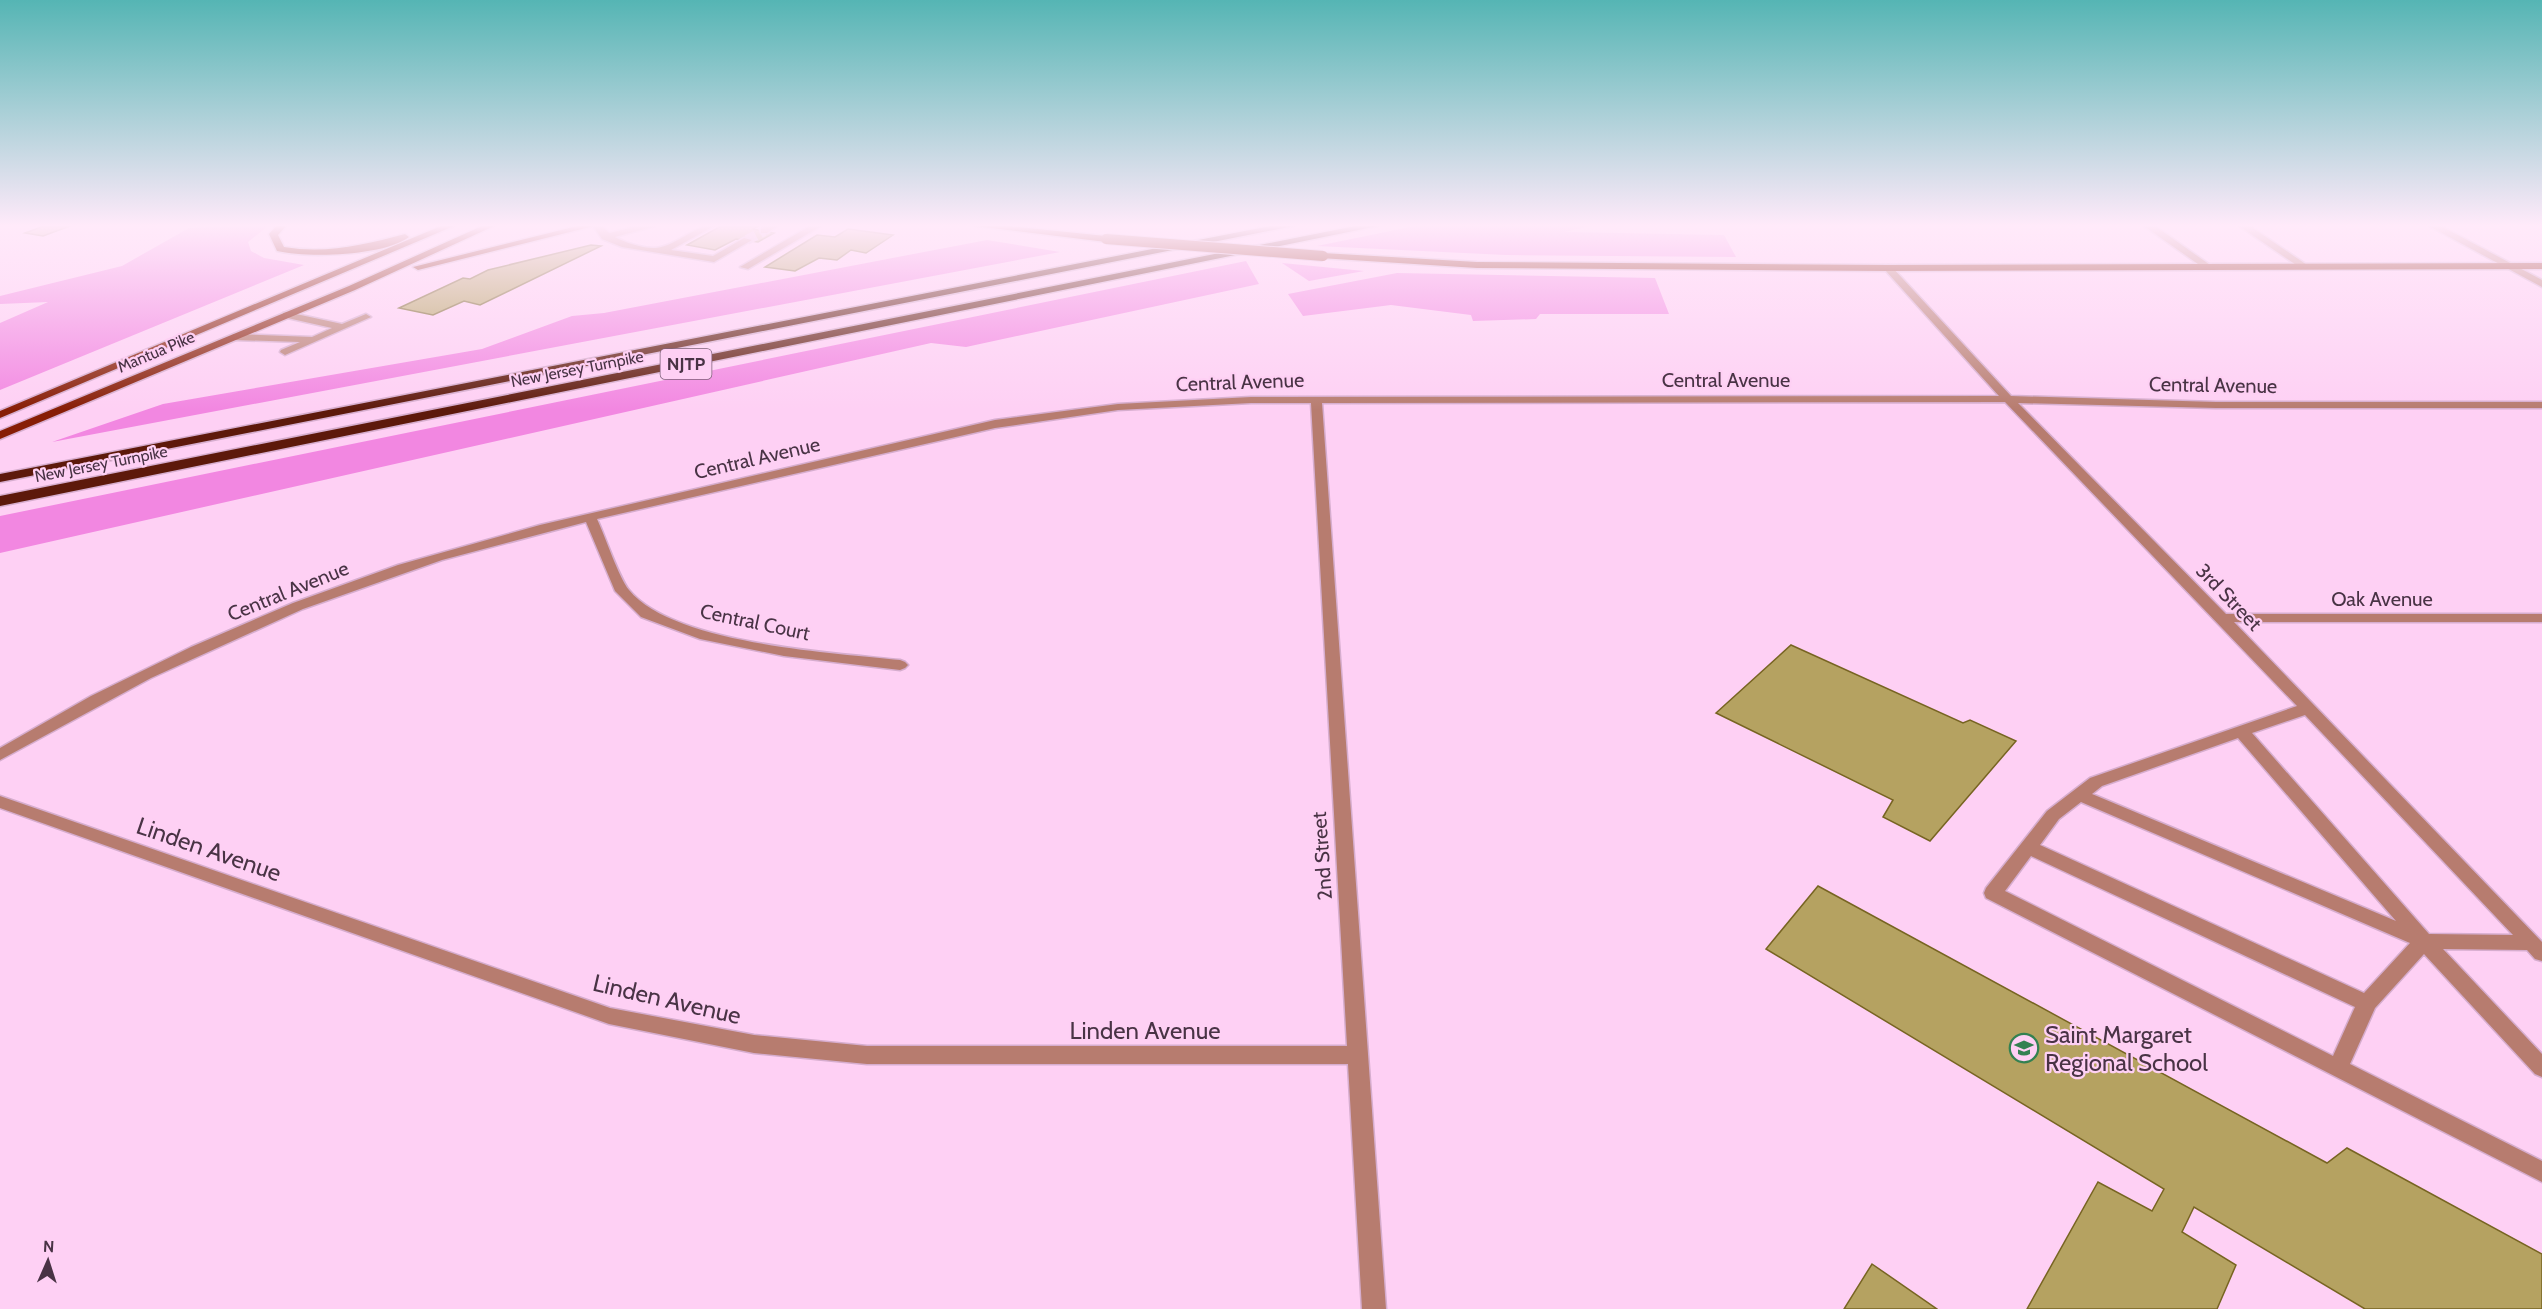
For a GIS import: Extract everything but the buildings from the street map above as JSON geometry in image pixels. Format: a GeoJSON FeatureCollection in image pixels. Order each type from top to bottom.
{"type":"FeatureCollection","features":[{"type":"Feature","properties":{"kind":"highway","name":"New Jersey Turnpike"},"geometry":{"type":"LineString","coordinates":[[0,478],[977,287]]}},
{"type":"Feature","properties":{"kind":"highway","name":"New Jersey Turnpike"},"geometry":{"type":"LineString","coordinates":[[0,501],[1068,287]]}},
{"type":"Feature","properties":{"kind":"main road","name":"Mantua Pike"},"geometry":{"type":"LineString","coordinates":[[0,415],[305,287]]}},
{"type":"Feature","properties":{"kind":"main road","name":"Mantua Pike"},"geometry":{"type":"LineString","coordinates":[[0,435],[352,288]]}},
{"type":"Feature","properties":{"kind":"street","name":"3rd Street"},"geometry":{"type":"LineString","coordinates":[[1905,287],[2008,399],[2222,618],[2537,949]]}},
{"type":"Feature","properties":{"kind":"street"},"geometry":{"type":"LineString","coordinates":[[287,315],[342,327]]}},
{"type":"Feature","properties":{"kind":"street"},"geometry":{"type":"LineString","coordinates":[[285,352],[366,317]]}},
{"type":"Feature","properties":{"kind":"street"},"geometry":{"type":"LineString","coordinates":[[234,337],[315,339]]}},
{"type":"Feature","properties":{"kind":"street","name":"Central Avenue"},"geometry":{"type":"LineString","coordinates":[[0,755],[127,682],[286,610],[405,567],[590,517],[995,424],[1041,416],[1172,403],[1316,399],[2008,399],[2216,405],[2542,405]]}},
{"type":"Feature","properties":{"kind":"street","name":"2nd Street"},"geometry":{"type":"LineString","coordinates":[[1316,399],[1374,1309]]}},
{"type":"Feature","properties":{"kind":"street","name":"Central Court"},"geometry":{"type":"LineString","coordinates":[[590,517],[622,591],[646,614],[705,636],[784,652],[900,665]]}},
{"type":"Feature","properties":{"kind":"street","name":"Oak Avenue"},"geometry":{"type":"LineString","coordinates":[[2222,618],[2542,618]]}},
{"type":"Feature","properties":{"kind":"street"},"geometry":{"type":"LineString","coordinates":[[2308,708],[2096,782],[2053,815],[1993,893],[2542,1172]]}},
{"type":"Feature","properties":{"kind":"street"},"geometry":{"type":"LineString","coordinates":[[2241,731],[2424,941],[2542,1068]]}},
{"type":"Feature","properties":{"kind":"street"},"geometry":{"type":"LineString","coordinates":[[2079,795],[2424,941],[2537,949]]}},
{"type":"Feature","properties":{"kind":"street","name":"Linden Avenue"},"geometry":{"type":"LineString","coordinates":[[0,802],[609,1016],[754,1044],[867,1055],[1357,1056]]}},
{"type":"Feature","properties":{"kind":"street"},"geometry":{"type":"LineString","coordinates":[[2028,847],[2367,1003]]}},
{"type":"Feature","properties":{"kind":"street"},"geometry":{"type":"LineString","coordinates":[[2338,1068],[2367,1003],[2424,941]]}},
{"type":"Feature","properties":{"kind":"shaded area"},"geometry":{"type":"Polygon","coordinates":[[[36,287],[250,287],[0,390],[0,323],[48,302],[0,304],[0,296],[36,287]]]}},
{"type":"Feature","properties":{"kind":"shaded area"},"geometry":{"type":"Polygon","coordinates":[[[740,287],[874,287],[52,442],[163,404],[482,349],[572,316],[604,313],[740,287]]]}},
{"type":"Feature","properties":{"kind":"shaded area"},"geometry":{"type":"Polygon","coordinates":[[[1119,287],[1245,287],[966,347],[931,343],[0,553],[0,516],[1119,287]]]}},
{"type":"Feature","properties":{"kind":"shaded area"},"geometry":{"type":"Polygon","coordinates":[[[1324,287],[1659,287],[1669,314],[1540,314],[1536,319],[1473,321],[1471,315],[1391,305],[1303,316],[1288,294],[1324,287]]]}},
{"type":"Feature","properties":{"kind":"place","name":"Saint Margaret Regional School"},"geometry":{"type":"Point","coordinates":[2024,1048]}}]}
